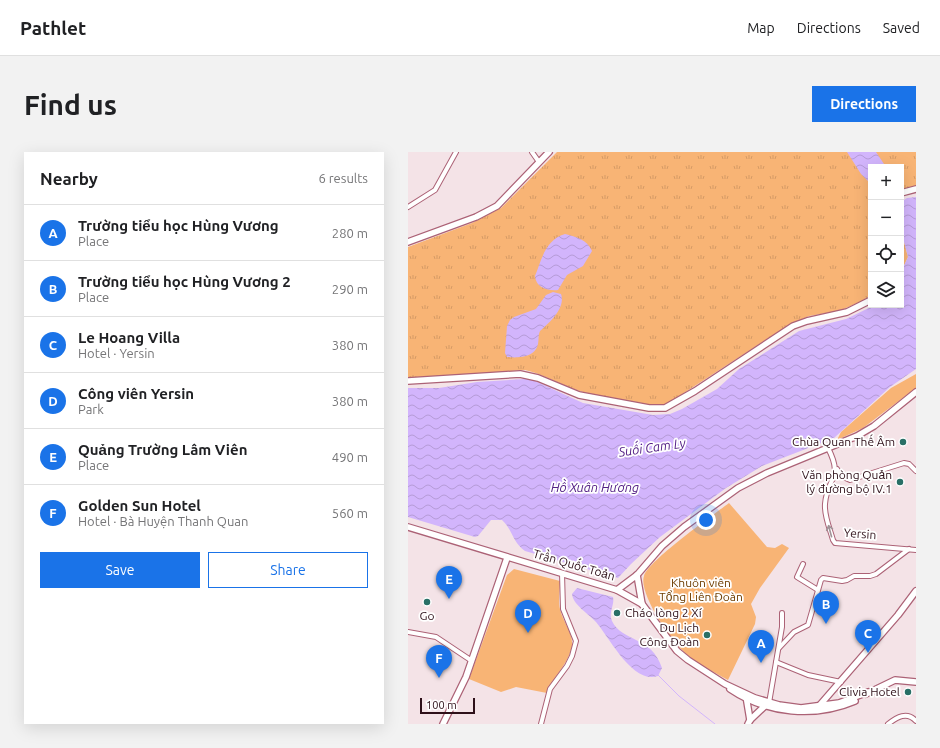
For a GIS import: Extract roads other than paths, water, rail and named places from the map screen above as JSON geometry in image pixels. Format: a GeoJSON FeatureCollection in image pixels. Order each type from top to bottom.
{"type":"FeatureCollection","features":[{"type":"Feature","properties":{"kind":"main road"},"geometry":{"type":"LineString","coordinates":[[408,242],[476,217],[497,206],[549,152]]}},
{"type":"Feature","properties":{"kind":"main road"},"geometry":{"type":"LineString","coordinates":[[904,192],[916,189]]}},
{"type":"Feature","properties":{"kind":"main road"},"geometry":{"type":"LineString","coordinates":[[408,381],[520,374],[538,378],[579,395],[649,408],[665,408],[695,391],[791,328],[807,321],[848,312],[868,302]]}},
{"type":"Feature","properties":{"kind":"main road","name":"Trần Quốc Toản"},"geometry":{"type":"LineString","coordinates":[[408,527],[617,590],[637,575],[662,546],[684,527],[738,488],[767,473],[857,436],[874,426],[916,392]]}},
{"type":"Feature","properties":{"kind":"main road"},"geometry":{"type":"LineString","coordinates":[[443,724],[466,677],[507,558]]}},
{"type":"Feature","properties":{"kind":"main road"},"geometry":{"type":"LineString","coordinates":[[637,575],[642,604]]}},
{"type":"Feature","properties":{"kind":"main road"},"geometry":{"type":"LineString","coordinates":[[617,590],[642,604],[677,651],[746,697],[784,710],[810,711],[842,706],[860,698],[868,692]]}},
{"type":"Feature","properties":{"kind":"main road"},"geometry":{"type":"LineString","coordinates":[[810,711],[819,706],[842,682],[901,612],[916,591]]}},
{"type":"Feature","properties":{"kind":"main road"},"geometry":{"type":"LineString","coordinates":[[749,722],[767,705],[794,707],[819,706],[839,703],[895,680],[916,682]]}},
{"type":"Feature","properties":{"kind":"main road"},"geometry":{"type":"LineString","coordinates":[[746,697],[749,722]]}},
{"type":"Feature","properties":{"kind":"street"},"geometry":{"type":"LineString","coordinates":[[408,207],[434,190],[456,152]]}},
{"type":"Feature","properties":{"kind":"street"},"geometry":{"type":"LineString","coordinates":[[532,152],[539,162]]}},
{"type":"Feature","properties":{"kind":"street"},"geometry":{"type":"LineString","coordinates":[[828,448],[841,476],[850,480],[904,463],[909,464],[916,471]]}},
{"type":"Feature","properties":{"kind":"street","name":"Yersin"},"geometry":{"type":"LineString","coordinates":[[836,467],[835,477],[827,492],[825,510],[835,543],[916,550]]}},
{"type":"Feature","properties":{"kind":"street"},"geometry":{"type":"LineString","coordinates":[[779,648],[794,632],[808,625],[821,580],[823,578],[842,581],[854,576],[870,576],[876,574],[909,549]]}},
{"type":"Feature","properties":{"kind":"street"},"geometry":{"type":"LineString","coordinates":[[803,564],[797,577],[818,590]]}},
{"type":"Feature","properties":{"kind":"street"},"geometry":{"type":"LineString","coordinates":[[541,724],[550,689],[567,666],[572,656],[576,641],[563,609],[562,573]]}},
{"type":"Feature","properties":{"kind":"street"},"geometry":{"type":"LineString","coordinates":[[767,705],[779,648],[783,620],[782,613]]}},
{"type":"Feature","properties":{"kind":"street"},"geometry":{"type":"LineString","coordinates":[[408,632],[436,637],[472,661]]}},
{"type":"Feature","properties":{"kind":"street"},"geometry":{"type":"LineString","coordinates":[[776,662],[808,675],[842,682]]}},
{"type":"Feature","properties":{"kind":"street"},"geometry":{"type":"LineString","coordinates":[[888,724],[903,716],[908,716],[916,721]]}},
{"type":"Feature","properties":{"kind":"water"},"geometry":{"type":"Polygon","coordinates":[[[847,152],[876,152],[884,164],[868,164],[868,181],[861,174],[847,152]]]}},
{"type":"Feature","properties":{"kind":"water","name":"Hồ Xuân Hương"},"geometry":{"type":"Polygon","coordinates":[[[916,197],[916,369],[890,387],[834,438],[762,466],[726,488],[660,537],[618,578],[525,551],[518,544],[502,520],[491,520],[478,536],[475,537],[408,517],[408,388],[439,388],[477,382],[524,379],[533,380],[583,403],[653,415],[670,414],[682,409],[717,389],[739,369],[799,331],[846,319],[869,308],[904,308],[904,266],[908,257],[904,242],[904,200],[907,198],[916,197]]]}},
{"type":"Feature","properties":{"kind":"water"},"geometry":{"type":"Polygon","coordinates":[[[565,234],[584,241],[592,251],[583,266],[567,275],[558,290],[543,288],[536,280],[535,276],[542,257],[553,241],[565,234]]]}},
{"type":"Feature","properties":{"kind":"water"},"geometry":{"type":"Polygon","coordinates":[[[553,292],[561,294],[561,305],[556,315],[540,331],[536,349],[530,355],[507,357],[505,353],[507,326],[510,320],[514,317],[536,309],[546,295],[553,292]]]}},
{"type":"Feature","properties":{"kind":"water"},"geometry":{"type":"Polygon","coordinates":[[[577,588],[613,597],[611,615],[612,621],[623,633],[651,650],[662,668],[658,676],[649,677],[640,673],[622,658],[596,622],[575,602],[572,594],[577,588]]]}},
{"type":"Feature","properties":{"kind":"waterway"},"geometry":{"type":"LineString","coordinates":[[658,675],[679,696],[715,724]]}},
{"type":"Feature","properties":{"kind":"place","name":"Chùa Quan Thế Âm"},"geometry":{"type":"Point","coordinates":[903,442]}},
{"type":"Feature","properties":{"kind":"place","name":"Văn phòng Quản lý đường bộ IV.1"},"geometry":{"type":"Point","coordinates":[900,482]}},
{"type":"Feature","properties":{"kind":"place","name":"Quảng Trường Lâm Viên"},"geometry":{"type":"Point","coordinates":[449,599]}},
{"type":"Feature","properties":{"kind":"place","name":"Go"},"geometry":{"type":"Point","coordinates":[427,602]}},
{"type":"Feature","properties":{"kind":"place","name":"Cháo lòng 2 Xí"},"geometry":{"type":"Point","coordinates":[617,613]}},
{"type":"Feature","properties":{"kind":"place","name":"Trường tiểu học Hùng Vương 2"},"geometry":{"type":"Point","coordinates":[826,624]}},
{"type":"Feature","properties":{"kind":"place","name":"Công viên Yersin"},"geometry":{"type":"Point","coordinates":[528,633]}},
{"type":"Feature","properties":{"kind":"place","name":"Du Lịch Công Đoàn"},"geometry":{"type":"Point","coordinates":[707,635]}},
{"type":"Feature","properties":{"kind":"place","name":"Le Hoang Villa"},"geometry":{"type":"Point","coordinates":[868,653]}},
{"type":"Feature","properties":{"kind":"place","name":"Trường tiểu học Hùng Vương"},"geometry":{"type":"Point","coordinates":[761,663]}},
{"type":"Feature","properties":{"kind":"place","name":"Golden Sun Hotel"},"geometry":{"type":"Point","coordinates":[439,678]}},
{"type":"Feature","properties":{"kind":"place","name":"Clivia Hotel"},"geometry":{"type":"Point","coordinates":[908,692]}},
{"type":"Feature","properties":{"kind":"water label","name":"Suối Cam Ly"},"geometry":{"type":"Point","coordinates":[652,447]}},
{"type":"Feature","properties":{"kind":"park label","name":"Khuôn viên Tổng Liên Đoàn"},"geometry":{"type":"Point","coordinates":[701,590]}}]}
